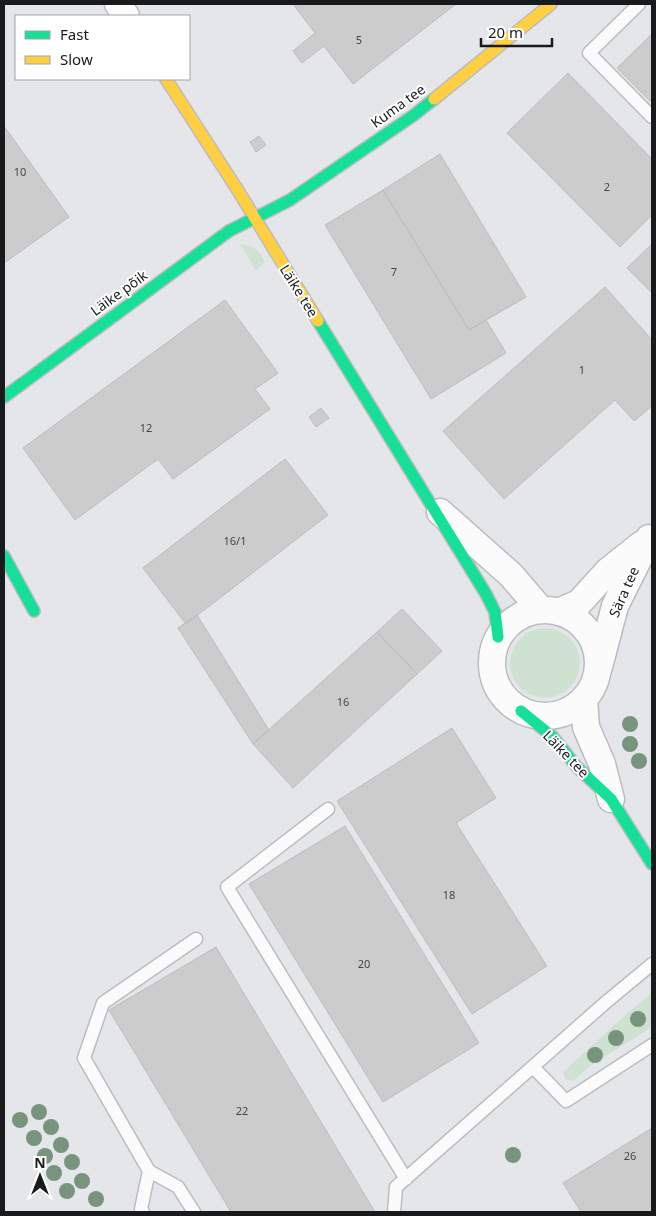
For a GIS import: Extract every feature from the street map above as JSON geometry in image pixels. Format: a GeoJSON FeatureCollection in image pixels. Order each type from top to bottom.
{"type":"FeatureCollection","features":[{"type":"Feature","properties":{"kind":"street"},"geometry":{"type":"LineString","coordinates":[[118,4],[125,15]]}},
{"type":"Feature","properties":{"kind":"street","name":"Kuma tee"},"geometry":{"type":"LineString","coordinates":[[255,219],[290,200],[414,115],[551,4]]}},
{"type":"Feature","properties":{"kind":"street","name":"Läike tee"},"geometry":{"type":"LineString","coordinates":[[167,80],[236,188],[486,594],[495,612],[498,637]]}},
{"type":"Feature","properties":{"kind":"street","name":"Läike põik"},"geometry":{"type":"LineString","coordinates":[[4,398],[229,231],[255,219]]}},
{"type":"Feature","properties":{"kind":"street","name":"Läike tee"},"geometry":{"type":"LineString","coordinates":[[430,503],[550,611]]}},
{"type":"Feature","properties":{"kind":"street","name":"Sära tee"},"geometry":{"type":"LineString","coordinates":[[550,611],[579,603],[608,571],[651,537]]}},
{"type":"Feature","properties":{"kind":"street","name":"Sära tee"},"geometry":{"type":"LineString","coordinates":[[596,676],[615,606],[651,537]]}},
{"type":"Feature","properties":{"kind":"street"},"geometry":{"type":"LineString","coordinates":[[4,556],[34,611]]}},
{"type":"Feature","properties":{"kind":"street"},"geometry":{"type":"LineString","coordinates":[[550,611],[573,618],[586,630],[594,644],[598,659],[596,676],[592,688],[584,699],[571,710],[554,716],[537,716],[520,711],[507,701],[497,687],[492,670],[492,653],[498,637],[509,624],[524,614],[550,611]]}},
{"type":"Feature","properties":{"kind":"street","name":"Läike tee"},"geometry":{"type":"LineString","coordinates":[[584,699],[586,727],[602,764],[610,799]]}},
{"type":"Feature","properties":{"kind":"street","name":"Läike tee"},"geometry":{"type":"LineString","coordinates":[[520,711],[553,737],[577,767],[610,799],[652,864]]}},
{"type":"Feature","properties":{"kind":"lane"},"geometry":{"type":"LineString","coordinates":[[638,4],[589,53],[652,117]]}},
{"type":"Feature","properties":{"kind":"lane"},"geometry":{"type":"LineString","coordinates":[[328,809],[227,887],[406,1179]]}},
{"type":"Feature","properties":{"kind":"lane"},"geometry":{"type":"LineString","coordinates":[[194,1212],[178,1187],[149,1171],[84,1058],[103,1003],[196,939]]}},
{"type":"Feature","properties":{"kind":"lane"},"geometry":{"type":"LineString","coordinates":[[394,1212],[396,1187],[652,964]]}},
{"type":"Feature","properties":{"kind":"lane"},"geometry":{"type":"LineString","coordinates":[[533,1067],[566,1101],[652,1045]]}},
{"type":"Feature","properties":{"kind":"lane"},"geometry":{"type":"LineString","coordinates":[[142,1212],[149,1171]]}},
{"type":"Feature","properties":{"kind":"green space"},"geometry":{"type":"Polygon","coordinates":[[[240,244],[255,249],[265,262],[256,271],[240,244]]]}},
{"type":"Feature","properties":{"kind":"green space"},"geometry":{"type":"Polygon","coordinates":[[[545,628],[558,631],[570,638],[577,650],[580,663],[577,676],[570,688],[558,695],[545,698],[532,695],[520,688],[513,676],[510,663],[513,650],[520,638],[532,631],[545,628]]]}},
{"type":"Feature","properties":{"kind":"green space"},"geometry":{"type":"Polygon","coordinates":[[[652,993],[652,1027],[590,1066],[573,1081],[565,1078],[563,1072],[652,993]]]}},
{"type":"Feature","properties":{"kind":"building"},"geometry":{"type":"Polygon","coordinates":[[[293,4],[456,4],[353,84],[324,46],[302,63],[293,51],[315,33],[293,4]]]}},
{"type":"Feature","properties":{"kind":"building"},"geometry":{"type":"Polygon","coordinates":[[[652,34],[652,103],[617,68],[652,34]]]}},
{"type":"Feature","properties":{"kind":"building"},"geometry":{"type":"Polygon","coordinates":[[[568,73],[652,159],[652,215],[620,247],[507,133],[568,73]]]}},
{"type":"Feature","properties":{"kind":"building"},"geometry":{"type":"Polygon","coordinates":[[[4,126],[69,217],[4,263],[4,126]]]}},
{"type":"Feature","properties":{"kind":"building"},"geometry":{"type":"Polygon","coordinates":[[[259,136],[266,145],[256,152],[250,142],[259,136]]]}},
{"type":"Feature","properties":{"kind":"building"},"geometry":{"type":"Polygon","coordinates":[[[440,154],[526,297],[469,330],[383,190],[440,154]]]}},
{"type":"Feature","properties":{"kind":"building"},"geometry":{"type":"Polygon","coordinates":[[[383,190],[469,330],[486,320],[506,353],[431,399],[325,225],[383,190]]]}},
{"type":"Feature","properties":{"kind":"building"},"geometry":{"type":"Polygon","coordinates":[[[652,244],[652,293],[627,268],[652,244]]]}},
{"type":"Feature","properties":{"kind":"building"},"geometry":{"type":"Polygon","coordinates":[[[605,287],[652,340],[652,406],[634,421],[615,400],[504,499],[443,431],[605,287]]]}},
{"type":"Feature","properties":{"kind":"building"},"geometry":{"type":"Polygon","coordinates":[[[225,300],[278,373],[255,389],[270,409],[173,479],[158,459],[75,520],[23,448],[225,300]]]}},
{"type":"Feature","properties":{"kind":"building"},"geometry":{"type":"Polygon","coordinates":[[[321,408],[329,418],[316,427],[309,417],[321,408]]]}},
{"type":"Feature","properties":{"kind":"building"},"geometry":{"type":"Polygon","coordinates":[[[285,459],[328,515],[186,624],[143,568],[285,459]]]}},
{"type":"Feature","properties":{"kind":"building"},"geometry":{"type":"Polygon","coordinates":[[[402,609],[442,651],[417,674],[377,632],[402,609]]]}},
{"type":"Feature","properties":{"kind":"building"},"geometry":{"type":"Polygon","coordinates":[[[197,615],[269,730],[253,744],[178,628],[197,615]]]}},
{"type":"Feature","properties":{"kind":"building"},"geometry":{"type":"Polygon","coordinates":[[[377,632],[417,674],[293,788],[253,744],[377,632]]]}},
{"type":"Feature","properties":{"kind":"building"},"geometry":{"type":"Polygon","coordinates":[[[452,728],[496,798],[456,823],[547,966],[472,1014],[337,801],[452,728]]]}},
{"type":"Feature","properties":{"kind":"building"},"geometry":{"type":"Polygon","coordinates":[[[345,826],[479,1043],[383,1102],[249,884],[345,826]]]}},
{"type":"Feature","properties":{"kind":"building"},"geometry":{"type":"Polygon","coordinates":[[[216,947],[375,1212],[231,1212],[109,1010],[216,947]]]}},
{"type":"Feature","properties":{"kind":"building"},"geometry":{"type":"Polygon","coordinates":[[[652,1128],[652,1212],[581,1212],[563,1183],[652,1128]]]}},
{"type":"Feature","properties":{"kind":"traffic: fast"},"geometry":{"type":"LineString","coordinates":[[4,397],[229,231],[290,200],[414,115],[434,99]]}},
{"type":"Feature","properties":{"kind":"traffic: fast"},"geometry":{"type":"LineString","coordinates":[[318,321],[486,594],[495,612],[498,637]]}},
{"type":"Feature","properties":{"kind":"traffic: fast"},"geometry":{"type":"LineString","coordinates":[[4,556],[34,611]]}},
{"type":"Feature","properties":{"kind":"traffic: fast"},"geometry":{"type":"LineString","coordinates":[[521,711],[553,737],[577,767],[611,799],[652,864]]}},
{"type":"Feature","properties":{"kind":"traffic: slow"},"geometry":{"type":"LineString","coordinates":[[434,99],[551,4]]}},
{"type":"Feature","properties":{"kind":"traffic: slow"},"geometry":{"type":"LineString","coordinates":[[167,80],[237,189],[318,321]]}}]}
